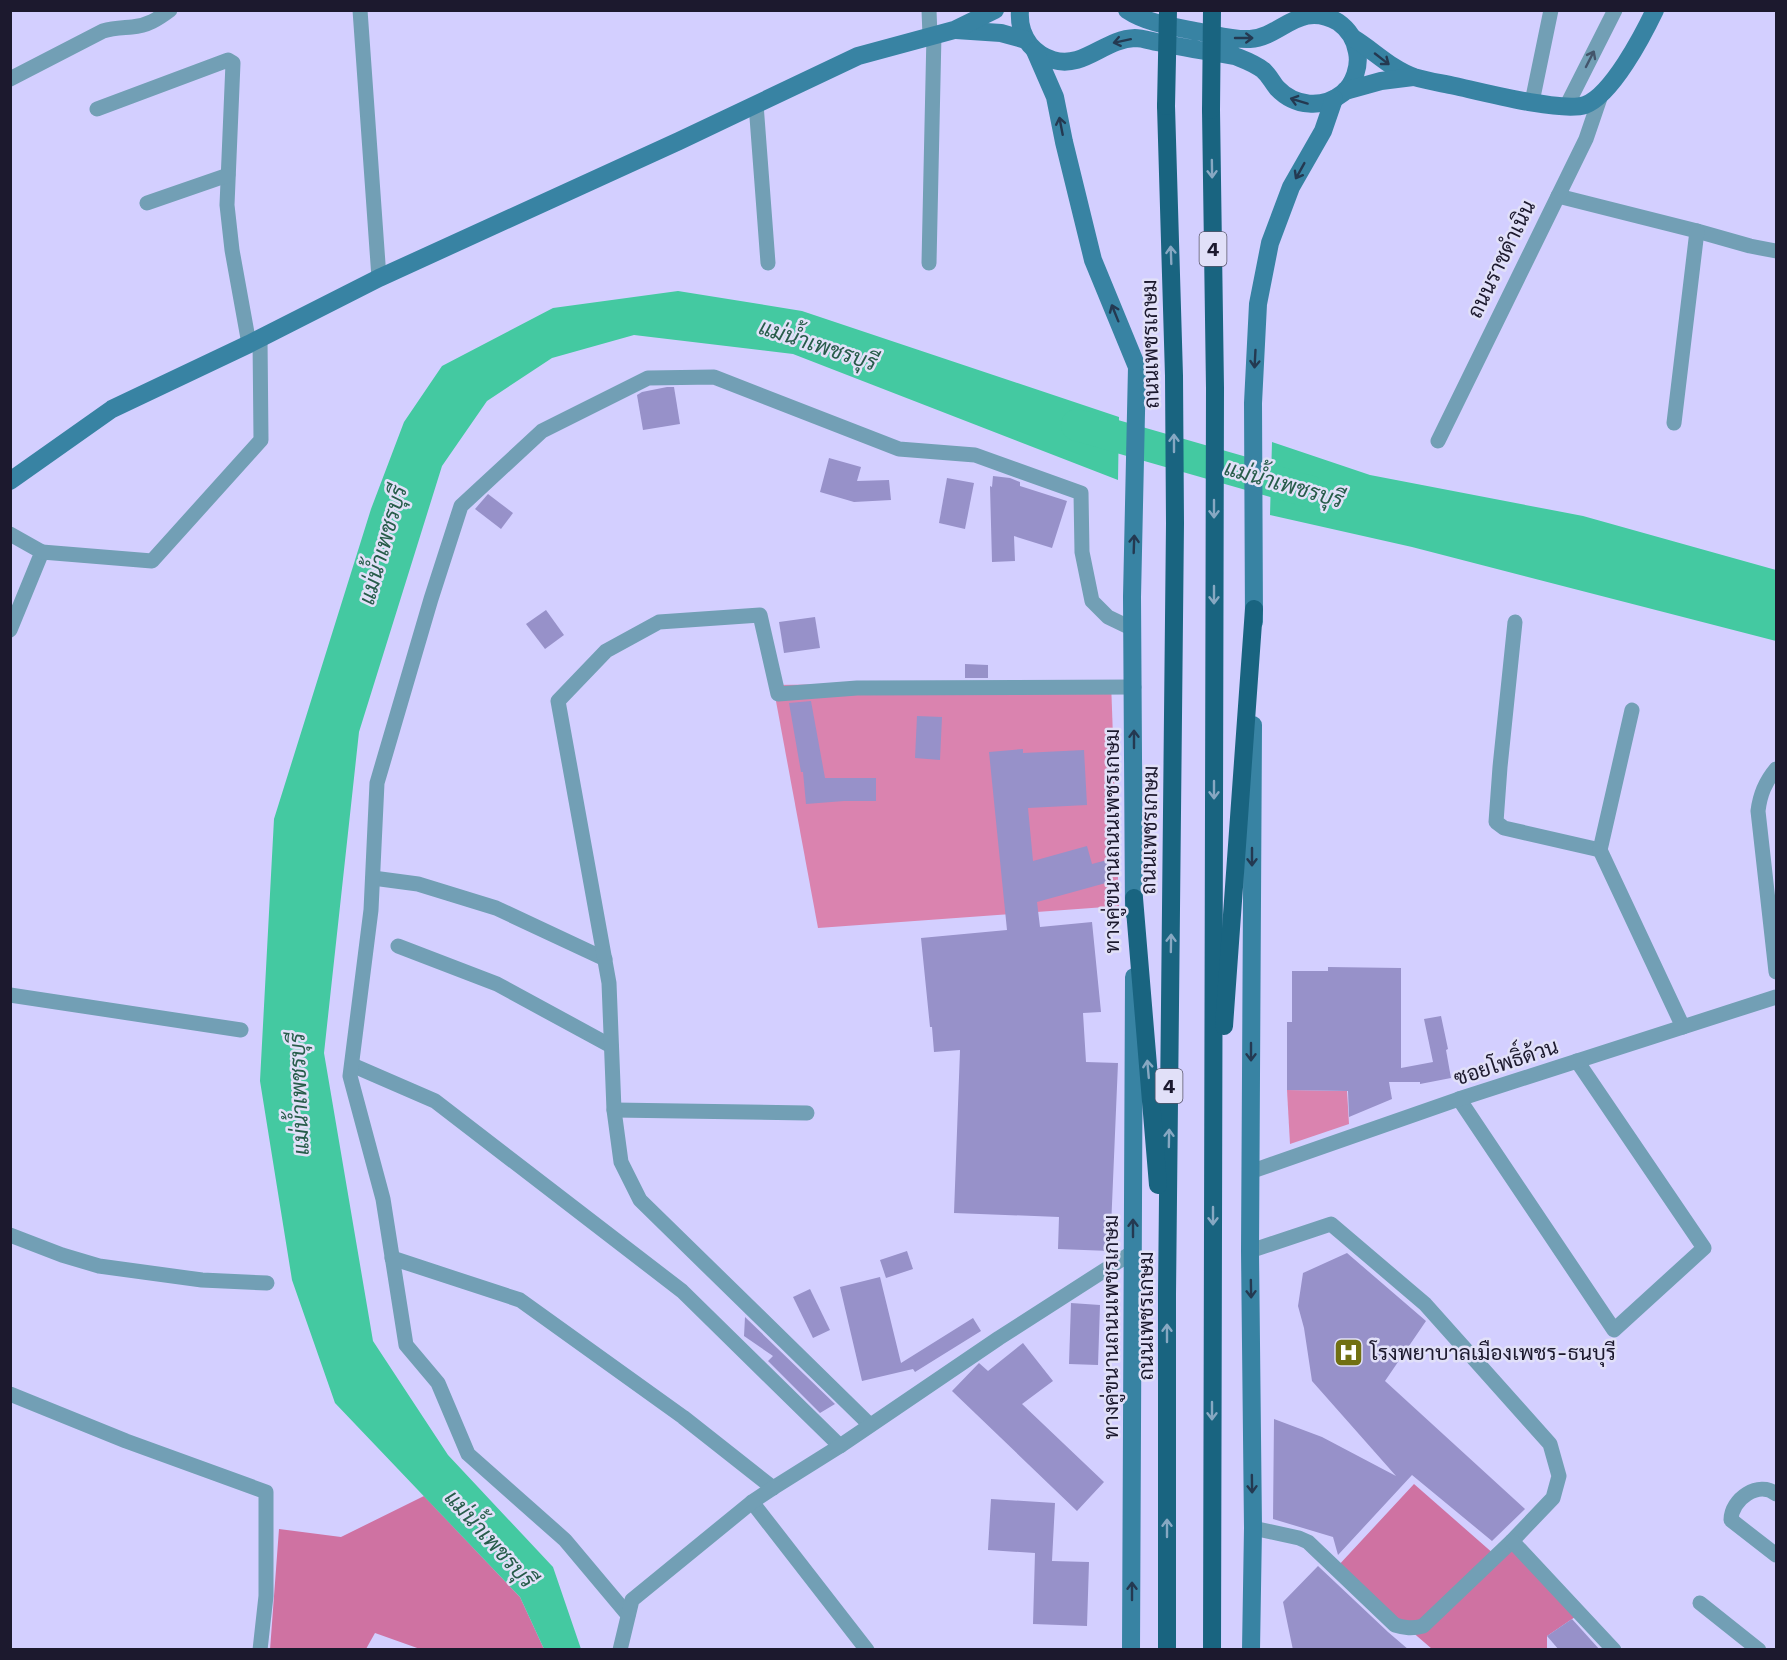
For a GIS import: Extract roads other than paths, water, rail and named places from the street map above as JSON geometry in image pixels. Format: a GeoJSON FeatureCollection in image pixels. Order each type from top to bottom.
{"type":"FeatureCollection","features":[{"type":"Feature","properties":{"kind":"highway","name":"ถนนเพชรเกษม"},"geometry":{"type":"LineString","coordinates":[[1167,1650],[1167,1294],[1175,523],[1174,376],[1166,106],[1168,10]]}},
{"type":"Feature","properties":{"kind":"highway","name":"4"},"geometry":{"type":"LineString","coordinates":[[1212,10],[1215,388],[1212,1648]]}},
{"type":"Feature","properties":{"kind":"highway"},"geometry":{"type":"LineString","coordinates":[[1213,1187],[1254,609]]}},
{"type":"Feature","properties":{"kind":"highway"},"geometry":{"type":"LineString","coordinates":[[1134,898],[1167,1294]]}},
{"type":"Feature","properties":{"kind":"main road"},"geometry":{"type":"LineString","coordinates":[[10,481],[112,409],[379,278],[858,56],[954,30],[995,10]]}},
{"type":"Feature","properties":{"kind":"main road","name":"ทางคู่ขนานถนนเพชรเกษม"},"geometry":{"type":"LineString","coordinates":[[1020,10],[1021,27],[1055,97],[1093,260],[1137,367],[1132,597],[1134,898],[1131,1650]]}},
{"type":"Feature","properties":{"kind":"main road"},"geometry":{"type":"LineString","coordinates":[[1127,10],[1134,16],[1155,22],[1235,38],[1252,39],[1267,35],[1288,20],[1303,14],[1331,14],[1353,38],[1390,65],[1413,77],[1566,107],[1585,105],[1601,96]]}},
{"type":"Feature","properties":{"kind":"main road","name":"ถนนราชดำเนิน"},"geometry":{"type":"LineString","coordinates":[[1601,96],[1637,47],[1655,10]]}},
{"type":"Feature","properties":{"kind":"main road"},"geometry":{"type":"LineString","coordinates":[[954,30],[1001,33],[1030,45],[1046,58],[1060,62],[1074,62],[1088,57],[1111,43],[1135,38],[1235,56],[1250,61],[1265,72],[1278,89],[1290,99],[1305,104],[1320,104],[1381,81],[1413,77]]}},
{"type":"Feature","properties":{"kind":"main road"},"geometry":{"type":"LineString","coordinates":[[1251,1650],[1253,1528],[1250,1172],[1254,609],[1253,403],[1258,304],[1270,243],[1291,187],[1323,131],[1339,95],[1353,79],[1358,65],[1353,38]]}},
{"type":"Feature","properties":{"kind":"street"},"geometry":{"type":"LineString","coordinates":[[10,79],[103,31],[145,25],[157,20],[170,10]]}},
{"type":"Feature","properties":{"kind":"street"},"geometry":{"type":"LineString","coordinates":[[360,10],[379,278]]}},
{"type":"Feature","properties":{"kind":"street"},"geometry":{"type":"LineString","coordinates":[[929,10],[932,35],[929,263]]}},
{"type":"Feature","properties":{"kind":"street"},"geometry":{"type":"LineString","coordinates":[[1532,102],[1551,10]]}},
{"type":"Feature","properties":{"kind":"street"},"geometry":{"type":"LineString","coordinates":[[1566,107],[1615,10]]}},
{"type":"Feature","properties":{"kind":"street"},"geometry":{"type":"LineString","coordinates":[[10,534],[42,552],[152,561],[261,440],[254,341],[232,250],[227,205],[233,63],[228,60],[97,109]]}},
{"type":"Feature","properties":{"kind":"street","name":"ถนนราชดำเนิน"},"geometry":{"type":"LineString","coordinates":[[1438,441],[1586,139],[1601,96]]}},
{"type":"Feature","properties":{"kind":"street"},"geometry":{"type":"LineString","coordinates":[[756,104],[768,262]]}},
{"type":"Feature","properties":{"kind":"street"},"geometry":{"type":"LineString","coordinates":[[147,203],[228,175]]}},
{"type":"Feature","properties":{"kind":"street"},"geometry":{"type":"LineString","coordinates":[[1557,196],[1750,246],[1776,250]]}},
{"type":"Feature","properties":{"kind":"street"},"geometry":{"type":"LineString","coordinates":[[1674,423],[1697,231]]}},
{"type":"Feature","properties":{"kind":"street"},"geometry":{"type":"LineString","coordinates":[[628,1615],[565,1540],[468,1454],[438,1383],[406,1345],[383,1199],[350,1076],[371,910],[376,783],[461,506],[542,431],[648,378],[714,377],[899,449],[975,455],[1081,493],[1082,552],[1092,601],[1108,617],[1133,629]]}},
{"type":"Feature","properties":{"kind":"street"},"geometry":{"type":"LineString","coordinates":[[10,630],[42,552]]}},
{"type":"Feature","properties":{"kind":"street"},"geometry":{"type":"LineString","coordinates":[[870,1425],[640,1200],[621,1162],[614,1110],[609,983],[558,701],[606,651],[659,622],[760,615],[778,694],[856,688],[1134,687]]}},
{"type":"Feature","properties":{"kind":"street"},"geometry":{"type":"LineString","coordinates":[[1515,622],[1496,822],[1504,828],[1600,850]]}},
{"type":"Feature","properties":{"kind":"street"},"geometry":{"type":"LineString","coordinates":[[1632,710],[1600,850],[1683,1027]]}},
{"type":"Feature","properties":{"kind":"street"},"geometry":{"type":"LineString","coordinates":[[1776,769],[1760,794],[1758,811],[1776,972]]}},
{"type":"Feature","properties":{"kind":"street"},"geometry":{"type":"LineString","coordinates":[[373,878],[418,884],[496,908],[605,959]]}},
{"type":"Feature","properties":{"kind":"street"},"geometry":{"type":"LineString","coordinates":[[398,946],[497,984],[611,1046]]}},
{"type":"Feature","properties":{"kind":"street"},"geometry":{"type":"LineString","coordinates":[[10,995],[241,1030]]}},
{"type":"Feature","properties":{"kind":"street","name":"ซอยโพธิ์ด้วน"},"geometry":{"type":"LineString","coordinates":[[1250,1172],[1459,1099],[1776,997]]}},
{"type":"Feature","properties":{"kind":"street"},"geometry":{"type":"LineString","coordinates":[[1459,1099],[1614,1330],[1704,1248],[1576,1061]]}},
{"type":"Feature","properties":{"kind":"street"},"geometry":{"type":"LineString","coordinates":[[352,1065],[435,1101],[682,1291],[840,1446]]}},
{"type":"Feature","properties":{"kind":"street"},"geometry":{"type":"LineString","coordinates":[[614,1110],[807,1113]]}},
{"type":"Feature","properties":{"kind":"street"},"geometry":{"type":"LineString","coordinates":[[1250,1251],[1331,1224],[1425,1304],[1550,1444],[1559,1476],[1553,1498],[1512,1541],[1423,1626],[1405,1628],[1395,1624],[1308,1542],[1253,1528]]}},
{"type":"Feature","properties":{"kind":"street"},"geometry":{"type":"LineString","coordinates":[[10,1235],[99,1266],[202,1280],[267,1282]]}},
{"type":"Feature","properties":{"kind":"street"},"geometry":{"type":"LineString","coordinates":[[620,1650],[632,1600],[752,1502],[1133,1252]]}},
{"type":"Feature","properties":{"kind":"street"},"geometry":{"type":"LineString","coordinates":[[392,1258],[520,1300],[682,1417],[773,1488]]}},
{"type":"Feature","properties":{"kind":"street"},"geometry":{"type":"LineString","coordinates":[[10,1394],[126,1441],[266,1492],[266,1596],[260,1650]]}},
{"type":"Feature","properties":{"kind":"street"},"geometry":{"type":"LineString","coordinates":[[1776,1494],[1770,1489],[1756,1489],[1738,1500],[1731,1511],[1731,1520],[1776,1555]]}},
{"type":"Feature","properties":{"kind":"street"},"geometry":{"type":"LineString","coordinates":[[752,1502],[867,1650]]}},
{"type":"Feature","properties":{"kind":"street"},"geometry":{"type":"LineString","coordinates":[[1512,1541],[1614,1650]]}},
{"type":"Feature","properties":{"kind":"street"},"geometry":{"type":"LineString","coordinates":[[1700,1603],[1759,1650]]}},
{"type":"Feature","properties":{"kind":"water"},"geometry":{"type":"Polygon","coordinates":[[[678,291],[802,311],[1119,417],[1118,480],[793,354],[634,335],[552,358],[487,401],[442,466],[359,732],[324,1053],[373,1341],[448,1455],[553,1567],[581,1649],[544,1649],[520,1597],[335,1403],[292,1280],[260,1081],[274,819],[371,509],[404,422],[442,366],[553,308],[678,291]]]}},
{"type":"Feature","properties":{"kind":"water"},"geometry":{"type":"Polygon","coordinates":[[[1272,442],[1370,475],[1583,516],[1776,570],[1776,641],[1412,547],[1270,515],[1272,442]]]}},
{"type":"Feature","properties":{"kind":"waterway","name":"แม่น้ำเพชรบุรี"},"geometry":{"type":"LineString","coordinates":[[1077,425],[1311,492]]}},
{"type":"Feature","properties":{"kind":"place","name":"โรงพยาบาลเมืองเพชร-ธนบุรี"},"geometry":{"type":"Point","coordinates":[1349,1352]}}]}
